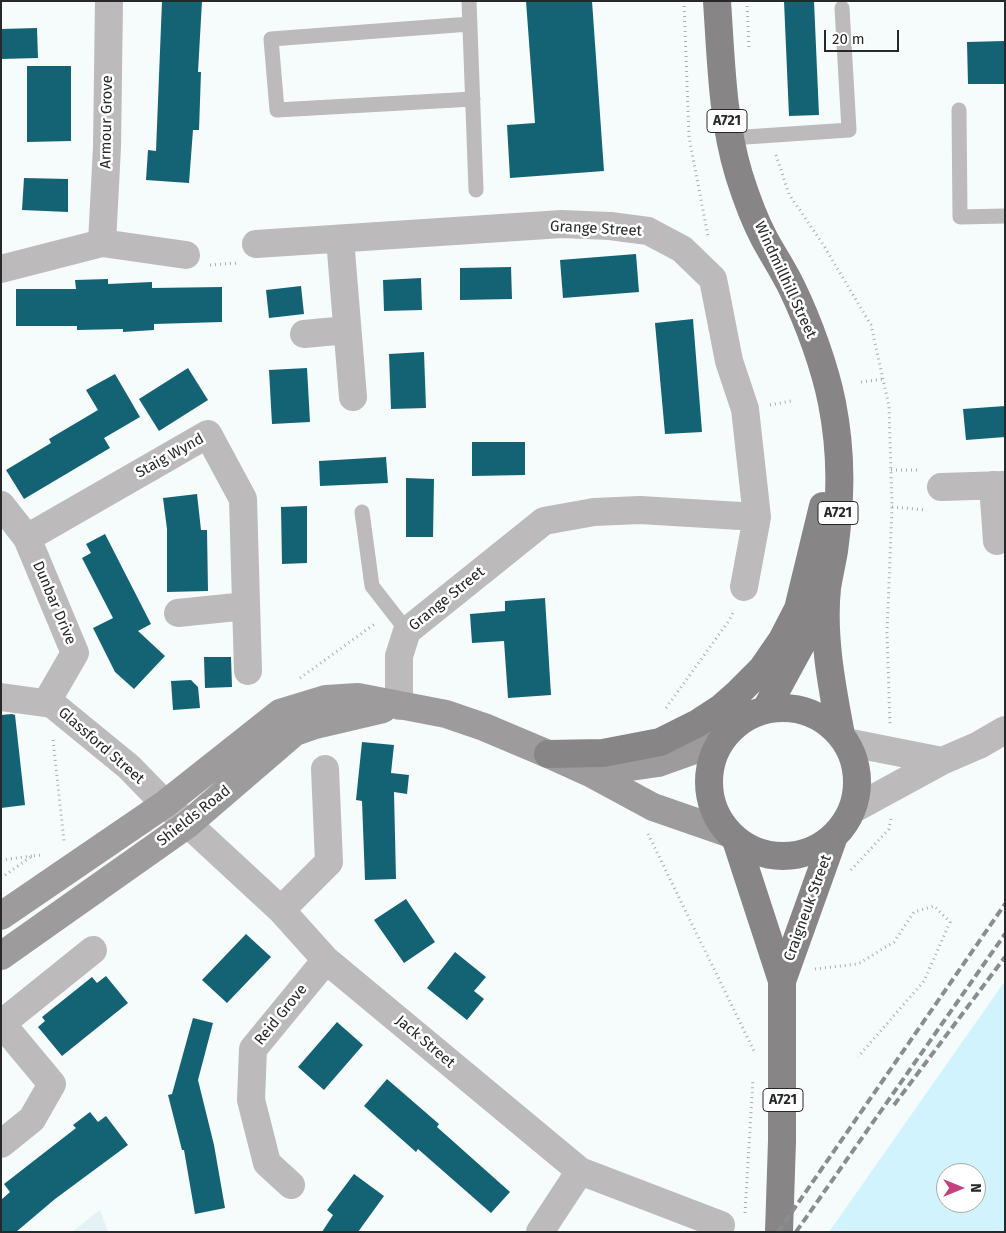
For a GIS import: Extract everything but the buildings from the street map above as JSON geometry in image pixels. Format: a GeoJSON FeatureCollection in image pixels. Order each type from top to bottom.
{"type":"FeatureCollection","features":[{"type":"Feature","properties":{"kind":"main road","name":"Windmillhill Street"},"geometry":{"type":"LineString","coordinates":[[717,1],[725,110],[739,174],[763,236],[792,289],[816,345],[832,400],[841,470],[834,551],[827,589],[826,632],[830,674],[843,739]]}},
{"type":"Feature","properties":{"kind":"main road"},"geometry":{"type":"LineString","coordinates":[[548,754],[603,753],[660,742],[698,723],[720,708],[762,669],[782,640],[798,609],[816,542],[838,436]]}},
{"type":"Feature","properties":{"kind":"main road","name":"Windmillhill Street"},"geometry":{"type":"LineString","coordinates":[[766,709],[810,628],[827,589]]}},
{"type":"Feature","properties":{"kind":"main road","name":"Shields Road"},"geometry":{"type":"LineString","coordinates":[[1,916],[165,804],[280,713],[326,699],[358,697],[446,714],[484,727],[548,754],[590,773],[653,807],[732,837]]}},
{"type":"Feature","properties":{"kind":"main road","name":"Shields Road"},"geometry":{"type":"LineString","coordinates":[[1,956],[188,824],[295,732],[337,719],[399,706]]}},
{"type":"Feature","properties":{"kind":"main road"},"geometry":{"type":"LineString","coordinates":[[787,707],[808,712],[826,721],[843,739],[855,764],[857,787],[852,810],[834,836],[820,847],[804,854],[786,857],[768,856],[750,850],[732,837],[714,812],[708,788],[710,764],[720,741],[732,726],[748,715],[766,709],[787,707]]}},
{"type":"Feature","properties":{"kind":"main road"},"geometry":{"type":"LineString","coordinates":[[590,773],[658,763],[720,741]]}},
{"type":"Feature","properties":{"kind":"main road","name":"Craigneuk Street"},"geometry":{"type":"LineString","coordinates":[[782,981],[834,836]]}},
{"type":"Feature","properties":{"kind":"main road","name":"Craigneuk Street"},"geometry":{"type":"LineString","coordinates":[[732,837],[782,981],[782,1132],[779,1232]]}},
{"type":"Feature","properties":{"kind":"street","name":"Armour Grove"},"geometry":{"type":"LineString","coordinates":[[102,243],[107,147],[109,1]]}},
{"type":"Feature","properties":{"kind":"street","name":"Grange Street"},"geometry":{"type":"LineString","coordinates":[[256,244],[562,224],[610,226],[648,231],[682,249],[713,279],[729,361],[745,410],[757,517],[744,587]]}},
{"type":"Feature","properties":{"kind":"street"},"geometry":{"type":"LineString","coordinates":[[340,239],[353,397]]}},
{"type":"Feature","properties":{"kind":"street"},"geometry":{"type":"LineString","coordinates":[[1,269],[102,243],[186,255]]}},
{"type":"Feature","properties":{"kind":"street"},"geometry":{"type":"LineString","coordinates":[[304,334],[347,330]]}},
{"type":"Feature","properties":{"kind":"street","name":"Staig Wynd"},"geometry":{"type":"LineString","coordinates":[[27,538],[208,434],[244,499],[248,670]]}},
{"type":"Feature","properties":{"kind":"street"},"geometry":{"type":"LineString","coordinates":[[941,487],[999,485],[997,541]]}},
{"type":"Feature","properties":{"kind":"street","name":"Dunbar Drive"},"geometry":{"type":"LineString","coordinates":[[1,505],[27,538],[75,653],[49,703]]}},
{"type":"Feature","properties":{"kind":"street","name":"Grange Street"},"geometry":{"type":"LineString","coordinates":[[399,706],[400,656],[406,631],[544,521],[594,512],[640,510],[757,517]]}},
{"type":"Feature","properties":{"kind":"street"},"geometry":{"type":"LineString","coordinates":[[178,614],[246,606]]}},
{"type":"Feature","properties":{"kind":"street","name":"Glassford Street"},"geometry":{"type":"LineString","coordinates":[[1,697],[49,703],[129,767],[165,804]]}},
{"type":"Feature","properties":{"kind":"street"},"geometry":{"type":"LineString","coordinates":[[852,810],[942,761],[980,745],[1005,730]]}},
{"type":"Feature","properties":{"kind":"street"},"geometry":{"type":"LineString","coordinates":[[843,739],[942,761]]}},
{"type":"Feature","properties":{"kind":"street"},"geometry":{"type":"LineString","coordinates":[[281,910],[329,862],[325,769]]}},
{"type":"Feature","properties":{"kind":"street","name":"Jack Street"},"geometry":{"type":"LineString","coordinates":[[165,804],[281,910],[326,960],[580,1171],[721,1225]]}},
{"type":"Feature","properties":{"kind":"street"},"geometry":{"type":"LineString","coordinates":[[1,1144],[32,1119],[52,1084],[1,1024],[93,950]]}},
{"type":"Feature","properties":{"kind":"street","name":"Reid Grove"},"geometry":{"type":"LineString","coordinates":[[291,1185],[267,1163],[251,1100],[254,1049],[326,960]]}},
{"type":"Feature","properties":{"kind":"street"},"geometry":{"type":"LineString","coordinates":[[540,1232],[580,1171]]}},
{"type":"Feature","properties":{"kind":"lane"},"geometry":{"type":"LineString","coordinates":[[469,1],[476,190]]}},
{"type":"Feature","properties":{"kind":"lane"},"geometry":{"type":"LineString","coordinates":[[730,138],[849,130],[842,8]]}},
{"type":"Feature","properties":{"kind":"lane"},"geometry":{"type":"LineString","coordinates":[[470,24],[271,39],[277,110],[473,98]]}},
{"type":"Feature","properties":{"kind":"lane"},"geometry":{"type":"LineString","coordinates":[[959,110],[960,217],[1005,216]]}},
{"type":"Feature","properties":{"kind":"lane"},"geometry":{"type":"LineString","coordinates":[[362,512],[372,586],[406,631]]}},
{"type":"Feature","properties":{"kind":"path"},"geometry":{"type":"LineString","coordinates":[[684,1],[689,137],[708,240]]}},
{"type":"Feature","properties":{"kind":"path"},"geometry":{"type":"LineString","coordinates":[[186,255],[202,266],[246,262],[256,244]]}},
{"type":"Feature","properties":{"kind":"path"},"geometry":{"type":"LineString","coordinates":[[861,382],[883,379]]}},
{"type":"Feature","properties":{"kind":"path"},"geometry":{"type":"LineString","coordinates":[[660,742],[660,716],[728,622],[744,587]]}},
{"type":"Feature","properties":{"kind":"path"},"geometry":{"type":"LineString","coordinates":[[49,703],[64,842]]}},
{"type":"Feature","properties":{"kind":"path"},"geometry":{"type":"LineString","coordinates":[[653,807],[648,833],[755,1054]]}},
{"type":"Feature","properties":{"kind":"path"},"geometry":{"type":"LineString","coordinates":[[1,860],[32,856]]}},
{"type":"Feature","properties":{"kind":"path"},"geometry":{"type":"LineString","coordinates":[[782,981],[810,970],[858,964],[894,942],[914,912],[934,906],[950,922],[924,981],[858,1057]]}},
{"type":"Feature","properties":{"kind":"path"},"geometry":{"type":"LineString","coordinates":[[721,1225],[744,1219],[754,1073]]}},
{"type":"Feature","properties":{"kind":"shaded area"},"geometry":{"type":"Polygon","coordinates":[[[1005,981],[1005,1232],[829,1232],[1005,981]]]}},
{"type":"Feature","properties":{"kind":"shaded area"},"geometry":{"type":"Polygon","coordinates":[[[100,1210],[108,1232],[72,1232],[100,1210]]]}},
{"type":"Feature","properties":{"kind":"railway"},"geometry":{"type":"LineString","coordinates":[[778,1232],[1005,904]]}},
{"type":"Feature","properties":{"kind":"railway"},"geometry":{"type":"LineString","coordinates":[[796,1232],[1005,934]]}},
{"type":"Feature","properties":{"kind":"railway"},"geometry":{"type":"LineString","coordinates":[[894,1105],[1005,957]]}}]}
